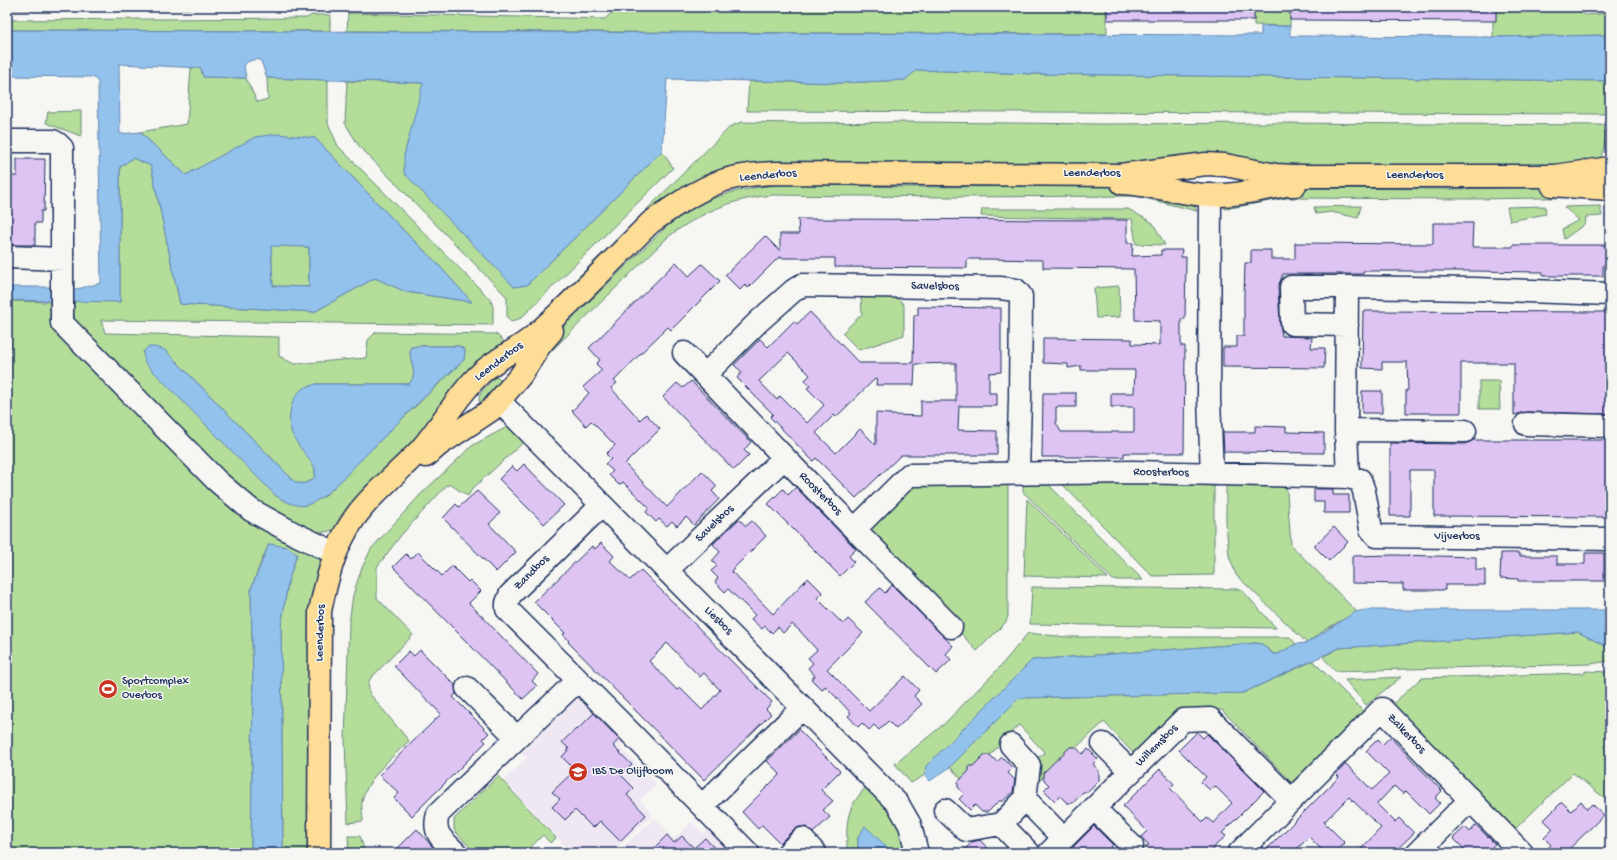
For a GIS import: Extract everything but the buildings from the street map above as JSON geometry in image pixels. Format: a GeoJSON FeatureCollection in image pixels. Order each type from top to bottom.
{"type":"FeatureCollection","features":[{"type":"Feature","properties":{"kind":"main road","name":"Leenderbos"},"geometry":{"type":"LineString","coordinates":[[319,853],[320,611],[327,578],[335,553],[345,532],[362,508],[420,449],[437,429],[462,393],[479,374],[539,332],[650,223],[700,191],[720,182],[750,175],[776,173],[1120,174],[1193,165],[1226,165],[1276,175],[1295,176],[1555,176],[1610,168]]}},
{"type":"Feature","properties":{"kind":"main road"},"geometry":{"type":"LineString","coordinates":[[1188,193],[1180,184],[1181,179],[1193,165]]}},
{"type":"Feature","properties":{"kind":"main road"},"geometry":{"type":"LineString","coordinates":[[1233,195],[1243,189],[1245,183],[1244,176],[1238,167]]}},
{"type":"Feature","properties":{"kind":"main road","name":"Leenderbos"},"geometry":{"type":"LineString","coordinates":[[327,853],[328,664],[332,601],[337,574],[354,537],[373,510],[428,454],[440,444],[482,416],[499,401],[515,383],[550,334],[648,237],[688,207],[709,196],[754,184],[778,182],[1115,183],[1138,184],[1188,193],[1210,195],[1233,195],[1286,185],[1554,185],[1610,189]]}},
{"type":"Feature","properties":{"kind":"main road"},"geometry":{"type":"LineString","coordinates":[[498,360],[508,362],[517,370],[515,383]]}},
{"type":"Feature","properties":{"kind":"main road"},"geometry":{"type":"LineString","coordinates":[[462,393],[464,407],[470,415],[482,416]]}},
{"type":"Feature","properties":{"kind":"street"},"geometry":{"type":"LineString","coordinates":[[7,141],[54,142],[62,148],[62,323],[217,481],[251,510],[292,533],[335,553]]}},
{"type":"Feature","properties":{"kind":"street"},"geometry":{"type":"LineString","coordinates":[[1210,195],[1209,399],[1212,474],[1348,477],[1346,430],[1347,287]]}},
{"type":"Feature","properties":{"kind":"street"},"geometry":{"type":"LineString","coordinates":[[7,257],[63,267]]}},
{"type":"Feature","properties":{"kind":"street","name":"Savelsbos"},"geometry":{"type":"LineString","coordinates":[[705,375],[758,322],[793,291],[802,285],[1000,288],[1016,290],[1020,296],[1018,473]]}},
{"type":"Feature","properties":{"kind":"street"},"geometry":{"type":"LineString","coordinates":[[1347,325],[1292,324],[1291,287],[1475,289],[1610,294]]}},
{"type":"Feature","properties":{"kind":"street"},"geometry":{"type":"LineString","coordinates":[[684,353],[784,458]]}},
{"type":"Feature","properties":{"kind":"street","name":"Liesbos"},"geometry":{"type":"LineString","coordinates":[[499,401],[898,804],[910,825],[917,853]]}},
{"type":"Feature","properties":{"kind":"street"},"geometry":{"type":"LineString","coordinates":[[1526,424],[1610,426]]}},
{"type":"Feature","properties":{"kind":"street"},"geometry":{"type":"LineString","coordinates":[[1346,430],[1464,432]]}},
{"type":"Feature","properties":{"kind":"street","name":"Roosterbos"},"geometry":{"type":"LineString","coordinates":[[784,458],[951,627]]}},
{"type":"Feature","properties":{"kind":"street","name":"Savelsbos"},"geometry":{"type":"LineString","coordinates":[[667,570],[784,458]]}},
{"type":"Feature","properties":{"kind":"street","name":"Roosterbos"},"geometry":{"type":"LineString","coordinates":[[855,529],[909,475],[1133,472],[1212,474]]}},
{"type":"Feature","properties":{"kind":"street","name":"Vijverbos"},"geometry":{"type":"LineString","coordinates":[[1348,477],[1360,480],[1364,491],[1371,529],[1377,536],[1610,539]]}},
{"type":"Feature","properties":{"kind":"street","name":"Zandbos"},"geometry":{"type":"LineString","coordinates":[[602,505],[510,594],[507,609],[748,853]]}},
{"type":"Feature","properties":{"kind":"street"},"geometry":{"type":"LineString","coordinates":[[456,853],[438,835],[436,822],[438,814],[578,680]]}},
{"type":"Feature","properties":{"kind":"street"},"geometry":{"type":"LineString","coordinates":[[467,688],[517,738]]}},
{"type":"Feature","properties":{"kind":"street"},"geometry":{"type":"LineString","coordinates":[[702,806],[802,708]]}},
{"type":"Feature","properties":{"kind":"street","name":"Zalkerbos"},"geometry":{"type":"LineString","coordinates":[[1239,853],[1382,708],[1522,853]]}},
{"type":"Feature","properties":{"kind":"street","name":"Willemsbos"},"geometry":{"type":"LineString","coordinates":[[1025,799],[1056,846],[1183,720],[1210,719],[1291,800]]}},
{"type":"Feature","properties":{"kind":"street","name":"Willemsbos"},"geometry":{"type":"LineString","coordinates":[[1103,744],[1131,772]]}},
{"type":"Feature","properties":{"kind":"street"},"geometry":{"type":"LineString","coordinates":[[944,810],[966,830],[1001,824],[1025,799],[1029,765],[1011,745]]}},
{"type":"Feature","properties":{"kind":"street"},"geometry":{"type":"LineString","coordinates":[[1417,853],[1470,799]]}},
{"type":"Feature","properties":{"kind":"street"},"geometry":{"type":"LineString","coordinates":[[1094,808],[1132,846]]}},
{"type":"Feature","properties":{"kind":"street"},"geometry":{"type":"LineString","coordinates":[[1001,824],[1029,853]]}},
{"type":"Feature","properties":{"kind":"street"},"geometry":{"type":"LineString","coordinates":[[788,853],[802,839],[815,853]]}},
{"type":"Feature","properties":{"kind":"shaded area","name":"IBS De Olijfboom"},"geometry":{"type":"Polygon","coordinates":[[[581,697],[625,742],[620,748],[657,784],[640,800],[653,815],[611,853],[571,853],[504,780],[527,758],[521,753],[573,702],[581,697]]]}},
{"type":"Feature","properties":{"kind":"shaded area"},"geometry":{"type":"Polygon","coordinates":[[[655,818],[674,839],[692,822],[703,833],[714,826],[738,853],[616,853],[655,818]]]}},
{"type":"Feature","properties":{"kind":"green space"},"geometry":{"type":"Polygon","coordinates":[[[7,7],[151,7],[151,10],[7,10],[7,7]]]}},
{"type":"Feature","properties":{"kind":"green space"},"geometry":{"type":"Polygon","coordinates":[[[164,7],[306,7],[164,9],[164,7]]]}},
{"type":"Feature","properties":{"kind":"green space"},"geometry":{"type":"Polygon","coordinates":[[[618,7],[1106,7],[1107,34],[347,31],[348,13],[605,19],[618,7]]]}},
{"type":"Feature","properties":{"kind":"green space"},"geometry":{"type":"Polygon","coordinates":[[[1254,7],[1290,7],[1290,26],[1254,25],[1254,7]]]}},
{"type":"Feature","properties":{"kind":"green space"},"geometry":{"type":"Polygon","coordinates":[[[1493,7],[1573,7],[1585,15],[1610,13],[1610,35],[1493,37],[1493,7]]]}},
{"type":"Feature","properties":{"kind":"green space"},"geometry":{"type":"Polygon","coordinates":[[[312,15],[330,15],[330,31],[7,30],[7,20],[307,18],[312,15]]]}},
{"type":"Feature","properties":{"kind":"green space"},"geometry":{"type":"Polygon","coordinates":[[[191,68],[201,68],[203,77],[246,78],[257,102],[268,99],[267,78],[328,80],[328,123],[338,146],[490,299],[493,306],[493,325],[101,320],[105,333],[279,337],[279,356],[294,364],[366,358],[368,340],[376,332],[496,334],[510,347],[338,529],[325,532],[309,532],[244,494],[74,320],[74,300],[120,302],[120,167],[133,158],[151,166],[180,304],[314,312],[375,278],[406,292],[471,302],[435,261],[315,138],[256,137],[186,175],[140,132],[187,124],[191,68]],[[459,346],[411,347],[410,352],[413,375],[409,384],[316,384],[311,461],[315,468],[315,477],[308,482],[303,483],[295,482],[165,350],[276,496],[324,497],[464,360],[465,350],[459,346]]]}},
{"type":"Feature","properties":{"kind":"green space"},"geometry":{"type":"Polygon","coordinates":[[[916,70],[1035,74],[1610,81],[1610,114],[747,111],[749,81],[841,83],[905,80],[916,70]]]}},
{"type":"Feature","properties":{"kind":"green space"},"geometry":{"type":"Polygon","coordinates":[[[347,81],[424,83],[404,156],[514,287],[527,285],[662,151],[673,168],[521,318],[511,322],[507,317],[507,297],[359,146],[345,123],[347,81]]]}},
{"type":"Feature","properties":{"kind":"green space"},"geometry":{"type":"Polygon","coordinates":[[[81,111],[81,136],[46,123],[48,112],[81,111]]]}},
{"type":"Feature","properties":{"kind":"green space"},"geometry":{"type":"Polygon","coordinates":[[[742,122],[1609,125],[1601,158],[1610,158],[1593,166],[1152,165],[717,179],[529,326],[731,126],[742,122]]]}},
{"type":"Feature","properties":{"kind":"green space"},"geometry":{"type":"Polygon","coordinates":[[[787,184],[901,187],[1132,186],[1187,200],[1197,211],[1136,196],[947,197],[773,195],[730,203],[693,220],[668,237],[543,359],[559,331],[665,228],[688,211],[711,199],[733,192],[787,184]]]}},
{"type":"Feature","properties":{"kind":"green space"},"geometry":{"type":"Polygon","coordinates":[[[1558,187],[1610,197],[1472,199],[1287,198],[1225,209],[1224,207],[1231,201],[1289,188],[1449,189],[1558,187]]]}},
{"type":"Feature","properties":{"kind":"green space"},"geometry":{"type":"Polygon","coordinates":[[[1361,206],[1358,218],[1331,212],[1316,214],[1314,207],[1361,206]]]}},
{"type":"Feature","properties":{"kind":"green space"},"geometry":{"type":"Polygon","coordinates":[[[1545,206],[1546,214],[1510,221],[1507,207],[1545,206]]]}},
{"type":"Feature","properties":{"kind":"green space"},"geometry":{"type":"Polygon","coordinates":[[[1600,206],[1602,216],[1586,217],[1585,224],[1564,239],[1562,229],[1579,220],[1564,207],[1600,206]]]}},
{"type":"Feature","properties":{"kind":"green space"},"geometry":{"type":"Polygon","coordinates":[[[982,209],[1128,209],[1153,223],[1165,245],[1136,244],[1132,219],[981,216],[982,209]]]}},
{"type":"Feature","properties":{"kind":"green space"},"geometry":{"type":"Polygon","coordinates":[[[271,245],[309,247],[309,287],[273,286],[271,245]]]}},
{"type":"Feature","properties":{"kind":"green space"},"geometry":{"type":"Polygon","coordinates":[[[1119,286],[1120,317],[1096,318],[1094,288],[1119,286]]]}},
{"type":"Feature","properties":{"kind":"green space"},"geometry":{"type":"Polygon","coordinates":[[[861,296],[897,297],[904,305],[904,335],[859,350],[842,333],[862,314],[861,296]]]}},
{"type":"Feature","properties":{"kind":"green space","name":"Sportcomplex Overbos"},"geometry":{"type":"Polygon","coordinates":[[[7,301],[50,302],[50,320],[241,514],[318,555],[322,565],[314,853],[283,853],[281,627],[288,582],[297,554],[269,544],[251,589],[253,684],[251,853],[7,853],[7,301]]]}},
{"type":"Feature","properties":{"kind":"green space"},"geometry":{"type":"Polygon","coordinates":[[[495,377],[500,379],[502,384],[485,404],[481,403],[479,401],[479,397],[481,393],[495,377]]]}},
{"type":"Feature","properties":{"kind":"green space"},"geometry":{"type":"Polygon","coordinates":[[[1479,381],[1499,381],[1500,409],[1479,409],[1479,381]]]}},
{"type":"Feature","properties":{"kind":"green space"},"geometry":{"type":"Polygon","coordinates":[[[509,426],[526,440],[472,489],[468,496],[451,485],[447,485],[402,534],[377,567],[377,598],[413,635],[371,678],[368,683],[370,694],[409,741],[381,768],[369,785],[362,802],[363,821],[348,823],[345,740],[349,623],[353,595],[361,570],[371,549],[420,495],[473,445],[509,426]]]}},
{"type":"Feature","properties":{"kind":"green space"},"geometry":{"type":"Polygon","coordinates":[[[1286,480],[1291,545],[1357,612],[1326,629],[1307,643],[1236,575],[1229,556],[1226,524],[1226,481],[1286,480]]]}},
{"type":"Feature","properties":{"kind":"green space"},"geometry":{"type":"Polygon","coordinates":[[[1214,481],[1214,575],[1152,576],[1061,483],[1214,481]]]}},
{"type":"Feature","properties":{"kind":"green space"},"geometry":{"type":"Polygon","coordinates":[[[1008,483],[1008,616],[1006,622],[977,651],[865,528],[910,484],[1008,483]]]}},
{"type":"Feature","properties":{"kind":"green space"},"geometry":{"type":"Polygon","coordinates":[[[1023,483],[1047,483],[1143,580],[1113,580],[1023,492],[1023,483]]]}},
{"type":"Feature","properties":{"kind":"green space"},"geometry":{"type":"Polygon","coordinates":[[[1027,499],[1108,578],[1024,576],[1027,499]]]}},
{"type":"Feature","properties":{"kind":"green space"},"geometry":{"type":"Polygon","coordinates":[[[1032,587],[1241,589],[1276,628],[1030,624],[1032,587]]]}},
{"type":"Feature","properties":{"kind":"green space"},"geometry":{"type":"Polygon","coordinates":[[[1578,632],[1610,648],[1610,661],[1590,664],[1335,671],[1323,657],[1339,648],[1578,632]]]}},
{"type":"Feature","properties":{"kind":"green space"},"geometry":{"type":"Polygon","coordinates":[[[1028,633],[1066,637],[1290,637],[1296,644],[1278,654],[1274,654],[1262,644],[1256,643],[1032,660],[926,766],[925,775],[911,783],[895,764],[944,724],[999,668],[1028,633]]]}},
{"type":"Feature","properties":{"kind":"green space"},"geometry":{"type":"Polygon","coordinates":[[[1313,661],[1367,715],[1295,786],[1222,710],[1182,709],[1135,755],[1104,722],[1042,779],[1034,783],[1031,762],[1045,753],[1019,725],[964,782],[950,767],[1019,698],[1243,693],[1313,661]]]}},
{"type":"Feature","properties":{"kind":"green space"},"geometry":{"type":"Polygon","coordinates":[[[1585,671],[1610,672],[1610,853],[1607,800],[1573,773],[1513,831],[1393,704],[1421,678],[1585,673],[1585,671]]]}},
{"type":"Feature","properties":{"kind":"green space"},"geometry":{"type":"Polygon","coordinates":[[[1401,677],[1366,705],[1345,680],[1401,677]]]}},
{"type":"Feature","properties":{"kind":"green space"},"geometry":{"type":"Polygon","coordinates":[[[498,776],[556,838],[550,843],[543,835],[525,853],[475,853],[454,830],[454,819],[498,776]]]}},
{"type":"Feature","properties":{"kind":"green space"},"geometry":{"type":"Polygon","coordinates":[[[865,788],[881,802],[893,816],[901,832],[907,853],[892,853],[858,837],[858,853],[847,853],[848,818],[853,804],[865,788]]]}},
{"type":"Feature","properties":{"kind":"green space"},"geometry":{"type":"Polygon","coordinates":[[[348,836],[360,836],[365,853],[349,853],[348,836]]]}},
{"type":"Feature","properties":{"kind":"water"},"geometry":{"type":"Polygon","coordinates":[[[1261,26],[1290,26],[1290,36],[1493,37],[1610,35],[1610,81],[1035,74],[917,70],[905,80],[841,83],[667,79],[662,151],[527,285],[514,287],[404,173],[404,156],[423,83],[267,78],[261,61],[256,59],[247,62],[244,66],[246,78],[203,77],[201,68],[119,64],[120,134],[140,132],[186,175],[255,137],[277,134],[315,138],[435,261],[472,302],[406,292],[375,278],[314,312],[180,304],[151,166],[133,158],[120,167],[120,302],[7,300],[7,287],[55,287],[77,289],[101,283],[98,82],[93,77],[7,76],[7,30],[1261,35],[1261,26]],[[271,246],[273,286],[309,287],[309,247],[271,246]]]}},
{"type":"Feature","properties":{"kind":"water"},"geometry":{"type":"Polygon","coordinates":[[[459,346],[465,350],[464,360],[401,419],[339,483],[317,500],[310,504],[301,506],[276,496],[145,363],[143,352],[148,347],[155,347],[165,350],[295,482],[303,483],[308,482],[315,477],[315,468],[296,441],[291,431],[289,421],[292,403],[301,390],[316,384],[409,384],[413,375],[410,352],[411,347],[459,346]]]}},
{"type":"Feature","properties":{"kind":"water"},"geometry":{"type":"Polygon","coordinates":[[[269,544],[288,547],[297,554],[288,582],[281,627],[283,853],[251,853],[253,684],[251,589],[269,544]]]}},
{"type":"Feature","properties":{"kind":"water"},"geometry":{"type":"Polygon","coordinates":[[[1365,610],[1610,610],[1610,648],[1578,632],[1339,648],[1243,693],[1019,698],[950,767],[930,781],[925,775],[926,766],[1032,660],[1256,643],[1262,644],[1273,654],[1278,654],[1296,644],[1307,643],[1355,612],[1365,610]]]}},
{"type":"Feature","properties":{"kind":"water"},"geometry":{"type":"Polygon","coordinates":[[[865,826],[892,853],[858,853],[858,837],[865,826]]]}},
{"type":"Feature","properties":{"kind":"place","name":"Sportcomplex Overbos"},"geometry":{"type":"Point","coordinates":[108,689]}},
{"type":"Feature","properties":{"kind":"place","name":"IBS De Olijfboom"},"geometry":{"type":"Point","coordinates":[578,772]}}]}
